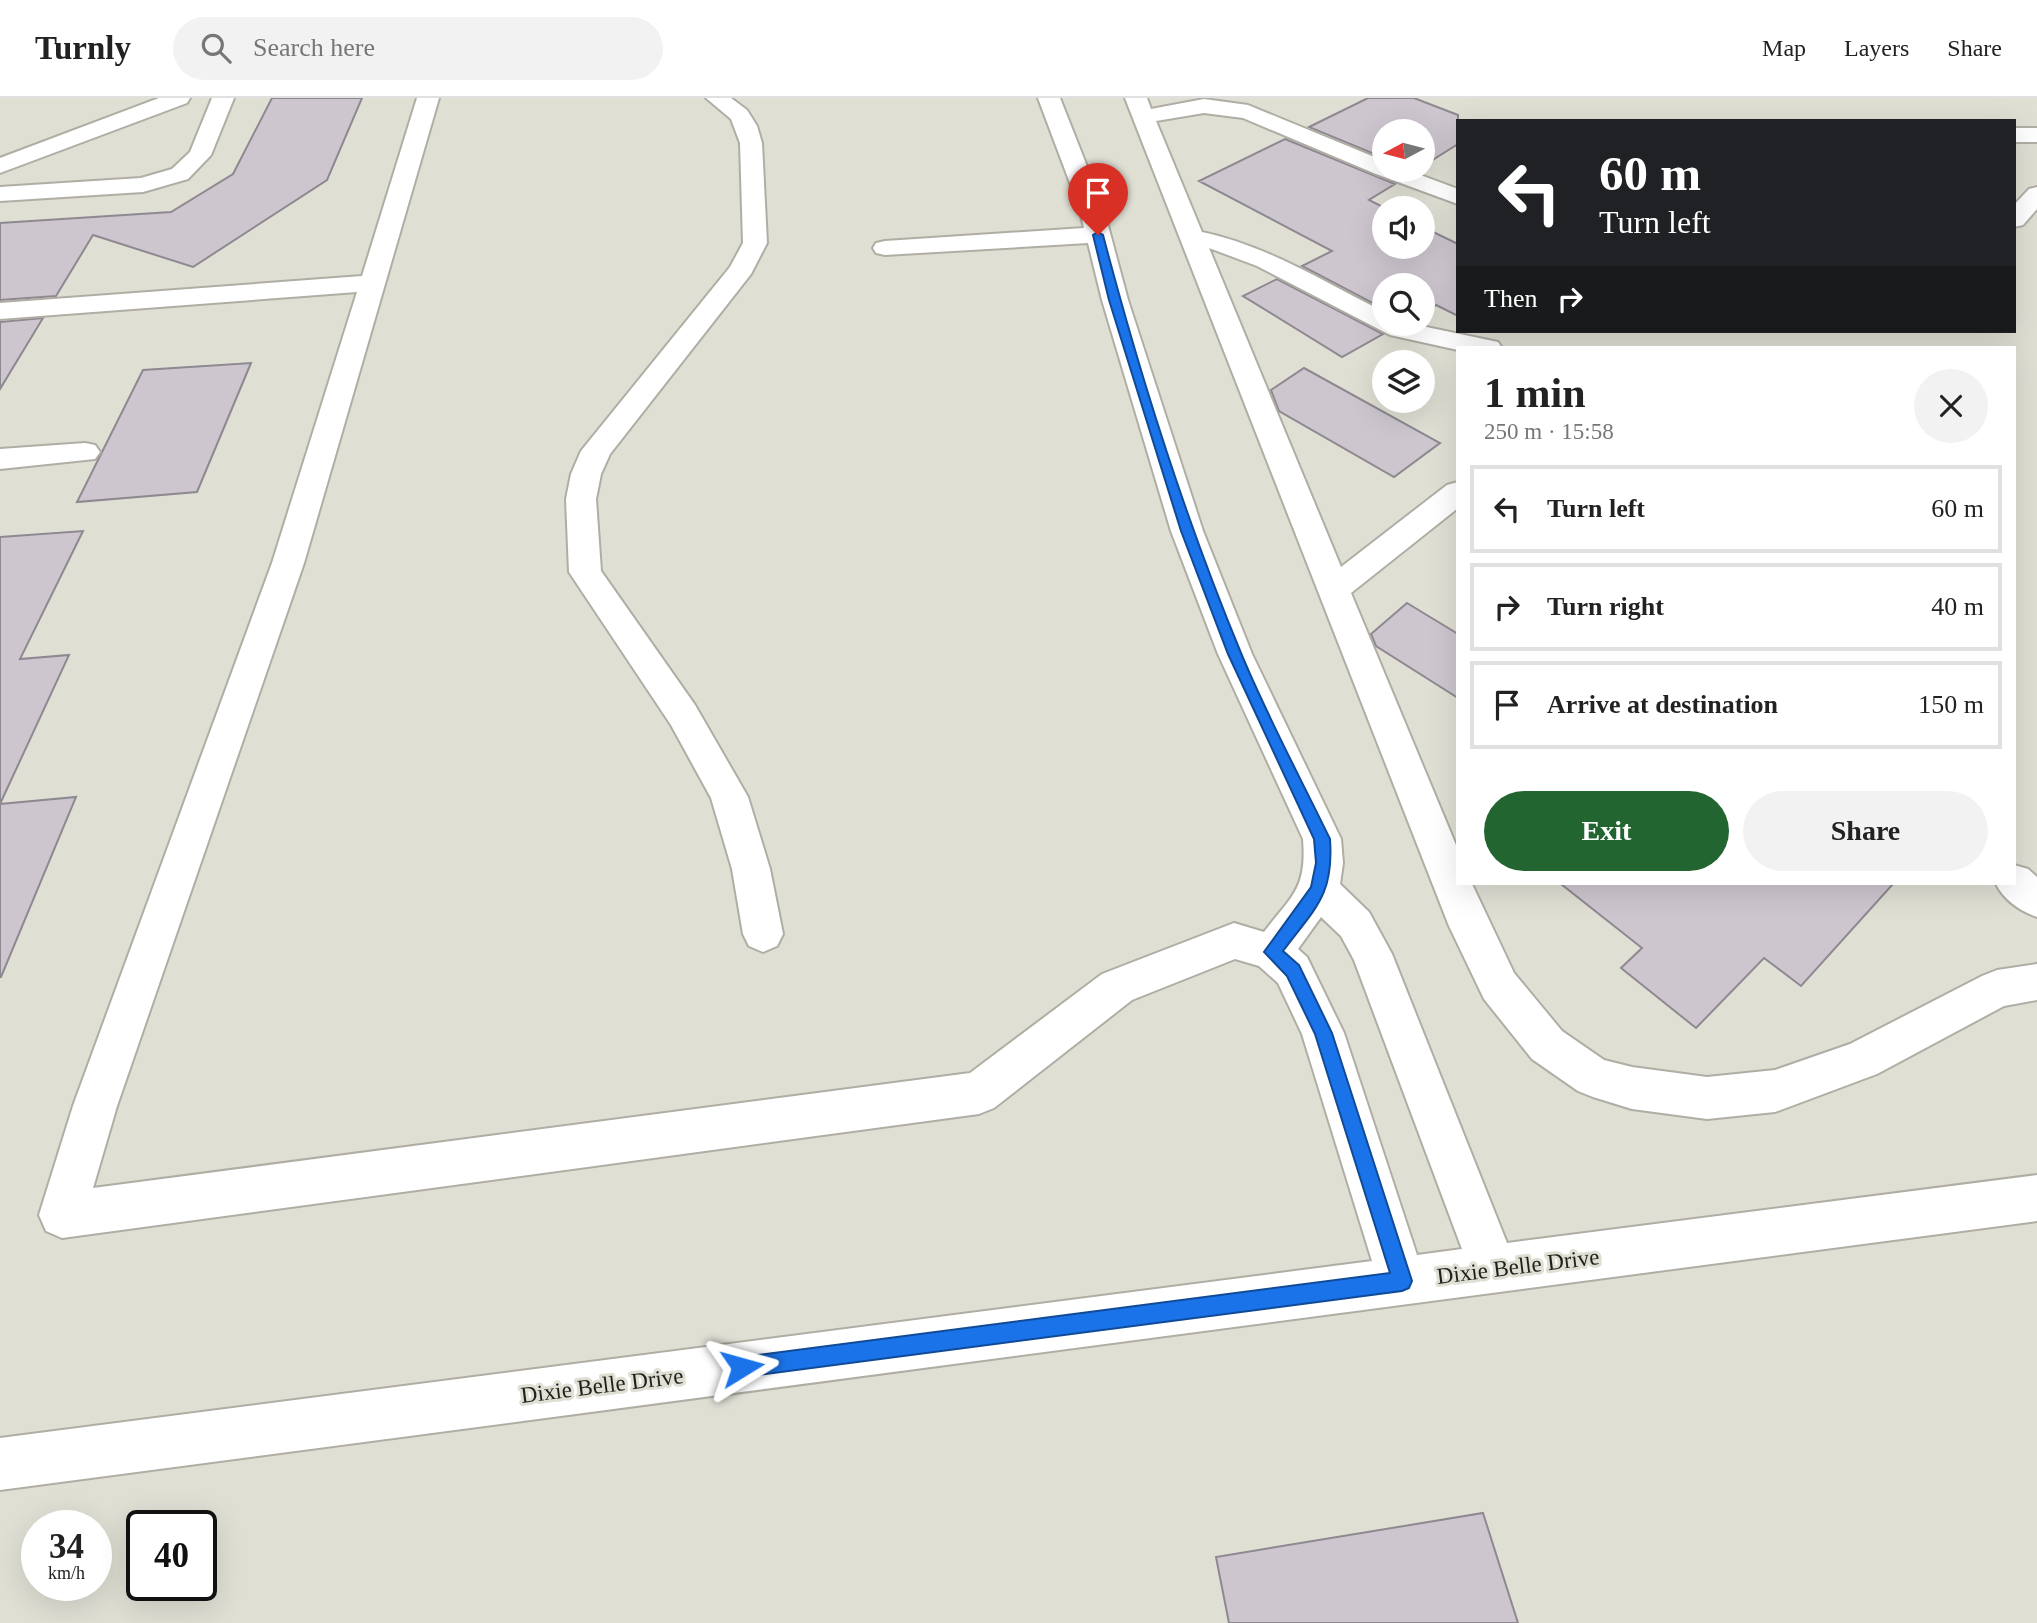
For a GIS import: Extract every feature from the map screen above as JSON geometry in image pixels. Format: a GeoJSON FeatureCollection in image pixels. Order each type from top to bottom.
{"type":"FeatureCollection","features":[{"type":"Feature","properties":{"kind":"street"},"geometry":{"type":"LineString","coordinates":[[0,166],[179,98]]}},
{"type":"Feature","properties":{"kind":"street"},"geometry":{"type":"LineString","coordinates":[[0,194],[143,185],[180,174],[200,155],[223,98]]}},
{"type":"Feature","properties":{"kind":"street"},"geometry":{"type":"LineString","coordinates":[[428,98],[288,563],[95,1107],[61,1215],[979,1093],[1117,987],[1234,941],[1272,952],[1293,970],[1323,1033],[1402,1281]]}},
{"type":"Feature","properties":{"kind":"street"},"geometry":{"type":"LineString","coordinates":[[717,98],[739,115],[746,126],[751,143],[755,243],[742,269],[596,451],[586,474],[581,499],[583,536],[585,572],[682,715],[729,797],[751,869],[763,934]]}},
{"type":"Feature","properties":{"kind":"street"},"geometry":{"type":"LineString","coordinates":[[1049,98],[1091,207],[1115,300],[1187,531],[1235,654],[1322,839],[1324,863],[1319,890],[1272,952]]}},
{"type":"Feature","properties":{"kind":"street"},"geometry":{"type":"LineString","coordinates":[[1372,164],[1248,112],[1204,106],[1140,108],[1469,926],[1499,986],[1547,1045],[1593,1077],[1632,1088],[1707,1098],[1774,1091],[1862,1060],[1997,989],[2037,982]]}},
{"type":"Feature","properties":{"kind":"street"},"geometry":{"type":"LineString","coordinates":[[2016,135],[2037,135]]}},
{"type":"Feature","properties":{"kind":"street"},"geometry":{"type":"LineString","coordinates":[[1419,182],[1456,196]]}},
{"type":"Feature","properties":{"kind":"street"},"geometry":{"type":"LineString","coordinates":[[2016,218],[2037,194]]}},
{"type":"Feature","properties":{"kind":"street"},"geometry":{"type":"LineString","coordinates":[[885,248],[1098,235]]}},
{"type":"Feature","properties":{"kind":"street"},"geometry":{"type":"LineString","coordinates":[[1191,237],[1212,240],[1274,265],[1372,316]]}},
{"type":"Feature","properties":{"kind":"street"},"geometry":{"type":"LineString","coordinates":[[0,311],[372,283]]}},
{"type":"Feature","properties":{"kind":"street"},"geometry":{"type":"LineString","coordinates":[[1432,336],[1479,346]]}},
{"type":"Feature","properties":{"kind":"street"},"geometry":{"type":"LineString","coordinates":[[0,459],[85,452]]}},
{"type":"Feature","properties":{"kind":"street"},"geometry":{"type":"LineString","coordinates":[[1335,589],[1456,494]]}},
{"type":"Feature","properties":{"kind":"street"},"geometry":{"type":"LineString","coordinates":[[2016,883],[2037,900]]}},
{"type":"Feature","properties":{"kind":"street"},"geometry":{"type":"LineString","coordinates":[[1319,890],[1355,924],[1372,954],[1454,1172],[1494,1269]]}},
{"type":"Feature","properties":{"kind":"street","name":"Dixie Belle Drive"},"geometry":{"type":"LineString","coordinates":[[0,1464],[2037,1198]]}},
{"type":"Feature","properties":{"kind":"building"},"geometry":{"type":"Polygon","coordinates":[[[272,98],[362,98],[327,180],[193,267],[93,235],[56,296],[0,300],[0,223],[171,212],[233,174],[272,98]]]}},
{"type":"Feature","properties":{"kind":"building"},"geometry":{"type":"Polygon","coordinates":[[[1368,98],[1414,98],[1458,115],[1456,145],[1435,158],[1435,119],[1372,119],[1372,153],[1309,127],[1368,98]]]}},
{"type":"Feature","properties":{"kind":"building"},"geometry":{"type":"Polygon","coordinates":[[[1285,139],[1372,175],[1372,182],[1395,184],[1369,200],[1372,202],[1372,259],[1435,259],[1435,233],[1456,243],[1456,315],[1435,306],[1435,273],[1372,273],[1372,303],[1302,266],[1332,251],[1199,181],[1285,139]]]}},
{"type":"Feature","properties":{"kind":"building"},"geometry":{"type":"Polygon","coordinates":[[[1277,279],[1372,328],[1372,336],[1379,336],[1342,357],[1243,296],[1277,279]]]}},
{"type":"Feature","properties":{"kind":"building"},"geometry":{"type":"Polygon","coordinates":[[[43,318],[0,389],[0,322],[43,318]]]}},
{"type":"Feature","properties":{"kind":"building"},"geometry":{"type":"Polygon","coordinates":[[[251,363],[197,492],[77,502],[143,370],[251,363]]]}},
{"type":"Feature","properties":{"kind":"building"},"geometry":{"type":"Polygon","coordinates":[[[1304,368],[1372,406],[1372,413],[1386,413],[1440,443],[1394,477],[1279,411],[1271,390],[1304,368]]]}},
{"type":"Feature","properties":{"kind":"building"},"geometry":{"type":"Polygon","coordinates":[[[83,531],[20,659],[69,655],[0,804],[0,537],[83,531]]]}},
{"type":"Feature","properties":{"kind":"building"},"geometry":{"type":"Polygon","coordinates":[[[1407,603],[1456,633],[1456,697],[1376,646],[1371,634],[1407,603]]]}},
{"type":"Feature","properties":{"kind":"building"},"geometry":{"type":"Polygon","coordinates":[[[76,797],[1,977],[0,977],[0,804],[76,797]]]}},
{"type":"Feature","properties":{"kind":"building"},"geometry":{"type":"Polygon","coordinates":[[[1562,885],[1892,885],[1801,986],[1764,958],[1696,1028],[1621,968],[1642,948],[1562,885]]]}},
{"type":"Feature","properties":{"kind":"building"},"geometry":{"type":"Polygon","coordinates":[[[1483,1513],[1518,1623],[1229,1623],[1216,1557],[1483,1513]]]}},
{"type":"Feature","properties":{"kind":"route"},"geometry":{"type":"LineString","coordinates":[[742,1367],[1402,1281],[1323,1033],[1293,970],[1272,952],[1319,890],[1324,863],[1322,839],[1235,654],[1187,531],[1115,300],[1098,235]]}}]}
